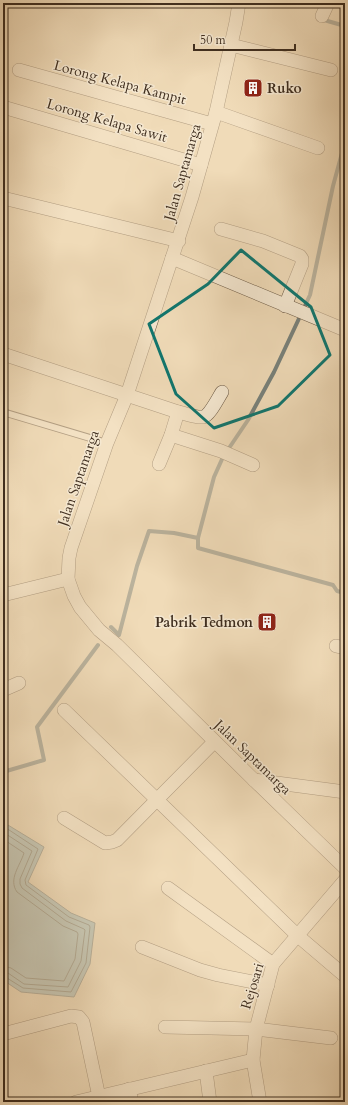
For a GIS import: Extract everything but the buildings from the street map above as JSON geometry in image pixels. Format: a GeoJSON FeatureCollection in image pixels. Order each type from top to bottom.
{"type":"FeatureCollection","features":[{"type":"Feature","properties":{"kind":"street","name":"Jalan Saptamarga"},"geometry":{"type":"LineString","coordinates":[[239,3],[214,118],[179,241],[127,395],[107,443],[71,548],[68,579],[80,607],[99,630],[118,645],[214,742],[345,868]]}},
{"type":"Feature","properties":{"kind":"street"},"geometry":{"type":"LineString","coordinates":[[322,16],[328,3]]}},
{"type":"Feature","properties":{"kind":"street"},"geometry":{"type":"LineString","coordinates":[[231,45],[331,70]]}},
{"type":"Feature","properties":{"kind":"street","name":"Lorong Kelapa Kampit"},"geometry":{"type":"LineString","coordinates":[[19,70],[214,118],[318,148]]}},
{"type":"Feature","properties":{"kind":"street","name":"Lorong Kelapa Sawit"},"geometry":{"type":"LineString","coordinates":[[3,107],[201,165]]}},
{"type":"Feature","properties":{"kind":"street"},"geometry":{"type":"LineString","coordinates":[[3,198],[179,241]]}},
{"type":"Feature","properties":{"kind":"street"},"geometry":{"type":"LineString","coordinates":[[221,229],[263,242],[300,256],[302,259],[302,264],[290,307]]}},
{"type":"Feature","properties":{"kind":"street"},"geometry":{"type":"LineString","coordinates":[[172,258],[345,330]]}},
{"type":"Feature","properties":{"kind":"street"},"geometry":{"type":"LineString","coordinates":[[3,354],[178,412],[203,417],[213,407],[222,392]]}},
{"type":"Feature","properties":{"kind":"street"},"geometry":{"type":"LineString","coordinates":[[159,464],[171,435],[178,412]]}},
{"type":"Feature","properties":{"kind":"street"},"geometry":{"type":"LineString","coordinates":[[171,435],[225,452],[253,465]]}},
{"type":"Feature","properties":{"kind":"street"},"geometry":{"type":"LineString","coordinates":[[3,595],[68,579]]}},
{"type":"Feature","properties":{"kind":"street"},"geometry":{"type":"LineString","coordinates":[[3,690],[19,683]]}},
{"type":"Feature","properties":{"kind":"street"},"geometry":{"type":"LineString","coordinates":[[64,710],[298,936],[345,976]]}},
{"type":"Feature","properties":{"kind":"street"},"geometry":{"type":"LineString","coordinates":[[64,818],[105,843],[117,840],[214,742]]}},
{"type":"Feature","properties":{"kind":"street"},"geometry":{"type":"LineString","coordinates":[[254,780],[345,792]]}},
{"type":"Feature","properties":{"kind":"street","name":"Rejosari"},"geometry":{"type":"LineString","coordinates":[[260,1102],[253,1060],[256,1029],[273,964],[345,880]]}},
{"type":"Feature","properties":{"kind":"street"},"geometry":{"type":"LineString","coordinates":[[168,888],[273,964]]}},
{"type":"Feature","properties":{"kind":"street"},"geometry":{"type":"LineString","coordinates":[[142,947],[200,970],[268,985]]}},
{"type":"Feature","properties":{"kind":"street"},"geometry":{"type":"LineString","coordinates":[[3,1034],[71,1016],[79,1017],[83,1022],[99,1097]]}},
{"type":"Feature","properties":{"kind":"street"},"geometry":{"type":"LineString","coordinates":[[165,1027],[256,1029],[331,1038]]}},
{"type":"Feature","properties":{"kind":"street"},"geometry":{"type":"LineString","coordinates":[[76,1102],[99,1097],[131,1096],[206,1071],[253,1060]]}},
{"type":"Feature","properties":{"kind":"street"},"geometry":{"type":"LineString","coordinates":[[206,1071],[210,1102]]}},
{"type":"Feature","properties":{"kind":"lane"},"geometry":{"type":"LineString","coordinates":[[3,412],[107,443]]}},
{"type":"Feature","properties":{"kind":"highlighted area"},"geometry":{"type":"Polygon","coordinates":[[[241,250],[311,307],[330,355],[278,406],[214,428],[176,394],[149,324],[208,284],[241,250]]]}},
{"type":"Feature","properties":{"kind":"water"},"geometry":{"type":"Polygon","coordinates":[[[3,822],[44,847],[28,882],[71,913],[95,923],[90,964],[74,997],[21,992],[3,980],[3,822]]]}},
{"type":"Feature","properties":{"kind":"waterway"},"geometry":{"type":"LineString","coordinates":[[324,20],[345,26]]}},
{"type":"Feature","properties":{"kind":"waterway"},"geometry":{"type":"LineString","coordinates":[[111,627],[119,635],[137,566],[149,531],[174,533],[198,538],[214,477],[223,457],[248,420],[274,372],[310,295],[333,186],[345,142]]}},
{"type":"Feature","properties":{"kind":"waterway"},"geometry":{"type":"LineString","coordinates":[[198,538],[198,548],[333,585],[337,591],[345,593]]}},
{"type":"Feature","properties":{"kind":"waterway"},"geometry":{"type":"LineString","coordinates":[[3,772],[44,760],[37,727],[98,645]]}},
{"type":"Feature","properties":{"kind":"place","name":"Ruko"},"geometry":{"type":"Point","coordinates":[253,88]}},
{"type":"Feature","properties":{"kind":"place","name":"Pabrik Tedmon"},"geometry":{"type":"Point","coordinates":[267,622]}}]}
